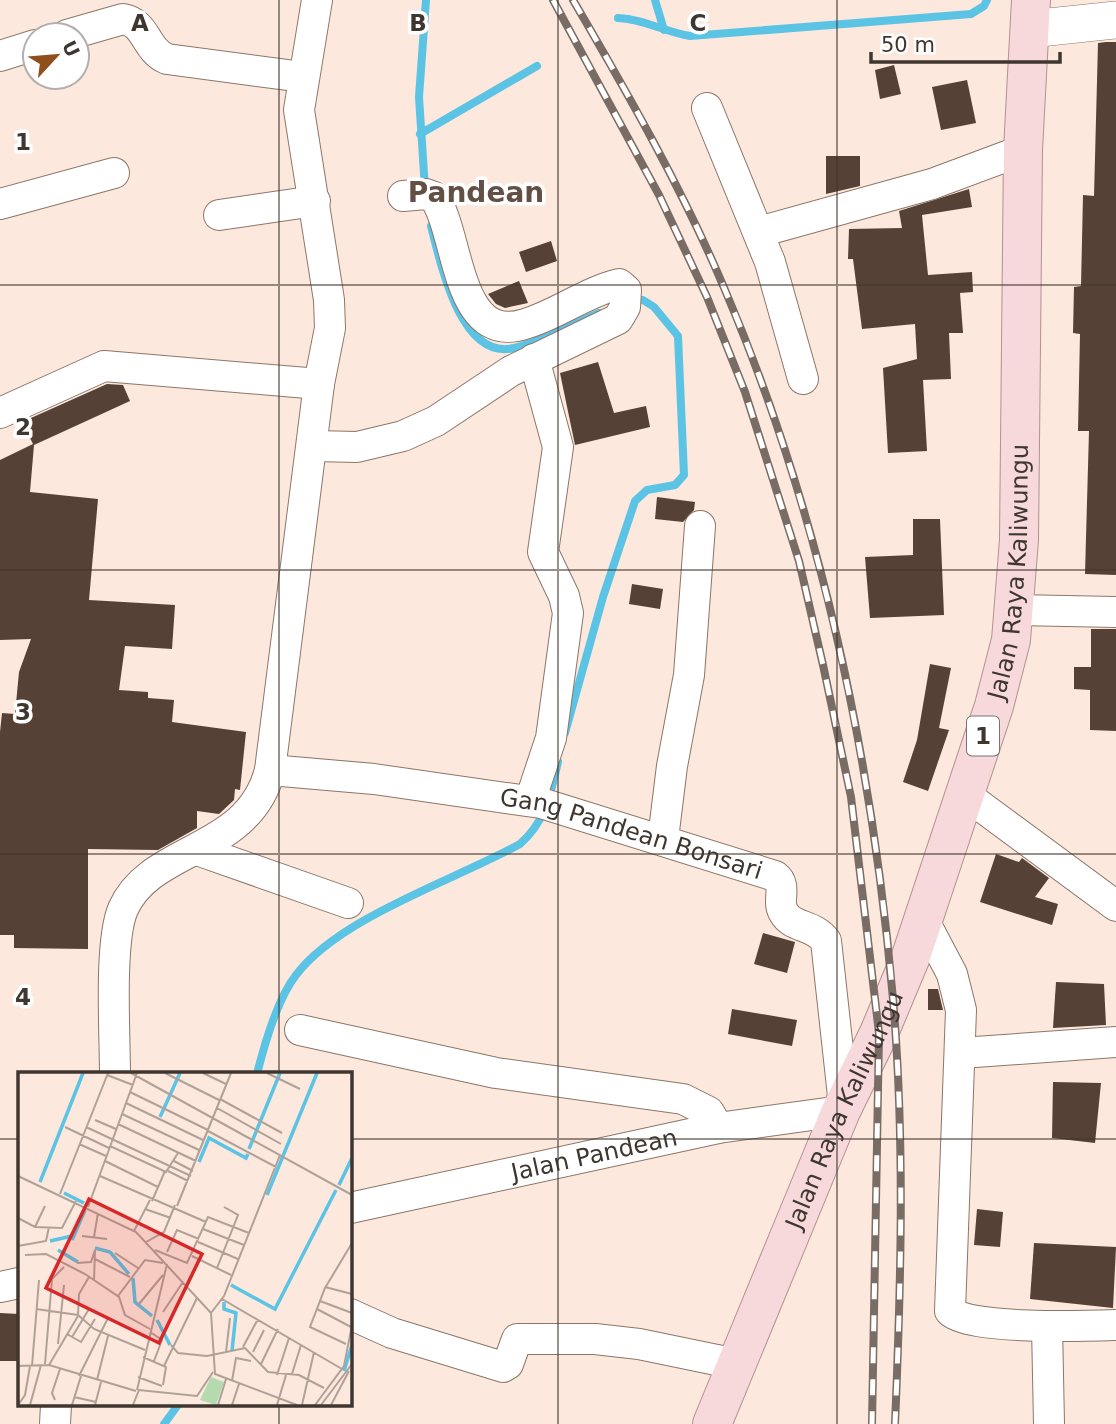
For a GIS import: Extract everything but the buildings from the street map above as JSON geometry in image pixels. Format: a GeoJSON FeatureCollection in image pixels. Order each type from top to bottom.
{"type":"FeatureCollection","features":[{"type":"Feature","properties":{"kind":"main road","name":"Jalan Raya Kaliwungu"},"geometry":{"type":"LineString","coordinates":[[712,1424],[842,1108],[884,1022],[923,919],[962,793],[994,706],[1011,640],[1019,540],[1023,150],[1030,15]]}},
{"type":"Feature","properties":{"kind":"street"},"geometry":{"type":"LineString","coordinates":[[115,1072],[117,935],[123,909],[132,895],[152,877],[237,824],[256,804],[270,769],[286,626],[314,446],[319,384],[330,328],[315,201],[299,110],[317,0]]}},
{"type":"Feature","properties":{"kind":"street"},"geometry":{"type":"LineString","coordinates":[[1030,15],[1116,20]]}},
{"type":"Feature","properties":{"kind":"street"},"geometry":{"type":"LineString","coordinates":[[91,28],[123,19],[132,20],[138,24],[151,47],[167,59],[303,78]]}},
{"type":"Feature","properties":{"kind":"street"},"geometry":{"type":"LineString","coordinates":[[0,56],[21,49]]}},
{"type":"Feature","properties":{"kind":"street"},"geometry":{"type":"LineString","coordinates":[[707,108],[770,262],[803,379]]}},
{"type":"Feature","properties":{"kind":"street"},"geometry":{"type":"LineString","coordinates":[[759,232],[932,184],[1023,150]]}},
{"type":"Feature","properties":{"kind":"street"},"geometry":{"type":"LineString","coordinates":[[0,204],[114,173]]}},
{"type":"Feature","properties":{"kind":"street"},"geometry":{"type":"LineString","coordinates":[[314,446],[357,447],[403,436],[436,421],[534,359],[618,319],[626,302],[624,286],[619,284],[529,324],[506,329],[489,323],[467,292],[440,208],[418,195]]}},
{"type":"Feature","properties":{"kind":"street"},"geometry":{"type":"LineString","coordinates":[[219,215],[315,201]]}},
{"type":"Feature","properties":{"kind":"street"},"geometry":{"type":"LineString","coordinates":[[534,359],[558,447],[543,552],[564,596],[568,613],[545,805]]}},
{"type":"Feature","properties":{"kind":"street"},"geometry":{"type":"LineString","coordinates":[[0,413],[104,366],[319,384]]}},
{"type":"Feature","properties":{"kind":"street"},"geometry":{"type":"LineString","coordinates":[[663,839],[671,766],[689,675],[700,526]]}},
{"type":"Feature","properties":{"kind":"street"},"geometry":{"type":"LineString","coordinates":[[1015,610],[1116,612]]}},
{"type":"Feature","properties":{"kind":"street","name":"Gang Pandean Bonsari"},"geometry":{"type":"LineString","coordinates":[[270,769],[374,779],[545,805],[663,839],[775,876],[782,884],[781,907],[785,915],[790,921],[813,928],[826,941],[842,1108]]}},
{"type":"Feature","properties":{"kind":"street"},"geometry":{"type":"LineString","coordinates":[[962,793],[1116,906]]}},
{"type":"Feature","properties":{"kind":"street"},"geometry":{"type":"LineString","coordinates":[[197,850],[348,902]]}},
{"type":"Feature","properties":{"kind":"street"},"geometry":{"type":"LineString","coordinates":[[923,919],[957,987],[961,1010],[950,1311],[963,1320],[1047,1326],[1116,1325]]}},
{"type":"Feature","properties":{"kind":"street"},"geometry":{"type":"LineString","coordinates":[[300,1030],[496,1073],[683,1099],[709,1112],[718,1128]]}},
{"type":"Feature","properties":{"kind":"street"},"geometry":{"type":"LineString","coordinates":[[961,1053],[1116,1042]]}},
{"type":"Feature","properties":{"kind":"street","name":"Jalan Pandean"},"geometry":{"type":"LineString","coordinates":[[352,1208],[718,1128],[842,1108]]}},
{"type":"Feature","properties":{"kind":"street"},"geometry":{"type":"LineString","coordinates":[[0,1287],[18,1283]]}},
{"type":"Feature","properties":{"kind":"street"},"geometry":{"type":"LineString","coordinates":[[352,1315],[392,1333],[499,1367],[508,1364],[517,1339],[595,1339],[639,1344],[736,1364]]}},
{"type":"Feature","properties":{"kind":"street"},"geometry":{"type":"LineString","coordinates":[[1047,1326],[1049,1424]]}},
{"type":"Feature","properties":{"kind":"street"},"geometry":{"type":"LineString","coordinates":[[55,1424],[56,1406]]}},
{"type":"Feature","properties":{"kind":"waterway"},"geometry":{"type":"LineString","coordinates":[[425,189],[419,97],[426,0]]}},
{"type":"Feature","properties":{"kind":"waterway"},"geometry":{"type":"LineString","coordinates":[[655,0],[664,30]]}},
{"type":"Feature","properties":{"kind":"waterway"},"geometry":{"type":"LineString","coordinates":[[618,18],[690,36],[971,14],[984,6],[987,0]]}},
{"type":"Feature","properties":{"kind":"waterway"},"geometry":{"type":"LineString","coordinates":[[420,134],[537,66]]}},
{"type":"Feature","properties":{"kind":"waterway"},"geometry":{"type":"LineString","coordinates":[[431,226],[440,262],[456,305],[466,324],[480,339],[495,348],[525,345],[599,313]]}},
{"type":"Feature","properties":{"kind":"waterway"},"geometry":{"type":"LineString","coordinates":[[565,733],[603,597],[635,501],[647,490],[675,485],[684,475],[678,336],[654,307],[643,300],[630,300]]}},
{"type":"Feature","properties":{"kind":"waterway"},"geometry":{"type":"LineString","coordinates":[[258,1072],[283,996],[296,975],[316,954],[340,935],[400,901],[520,844],[541,817],[558,762]]}},
{"type":"Feature","properties":{"kind":"waterway"},"geometry":{"type":"LineString","coordinates":[[164,1424],[177,1406]]}},
{"type":"Feature","properties":{"kind":"railway"},"geometry":{"type":"LineString","coordinates":[[553,0],[659,195],[707,297],[745,392],[799,561],[823,665],[851,797],[879,1033],[872,1424]]}},
{"type":"Feature","properties":{"kind":"railway"},"geometry":{"type":"LineString","coordinates":[[573,0],[673,179],[725,290],[759,375],[788,461],[837,638],[871,818],[884,908],[897,1052],[901,1212],[895,1424]]}},
{"type":"Feature","properties":{"kind":"district","name":"Pandean"},"geometry":{"type":"Point","coordinates":[476,192]}}]}
